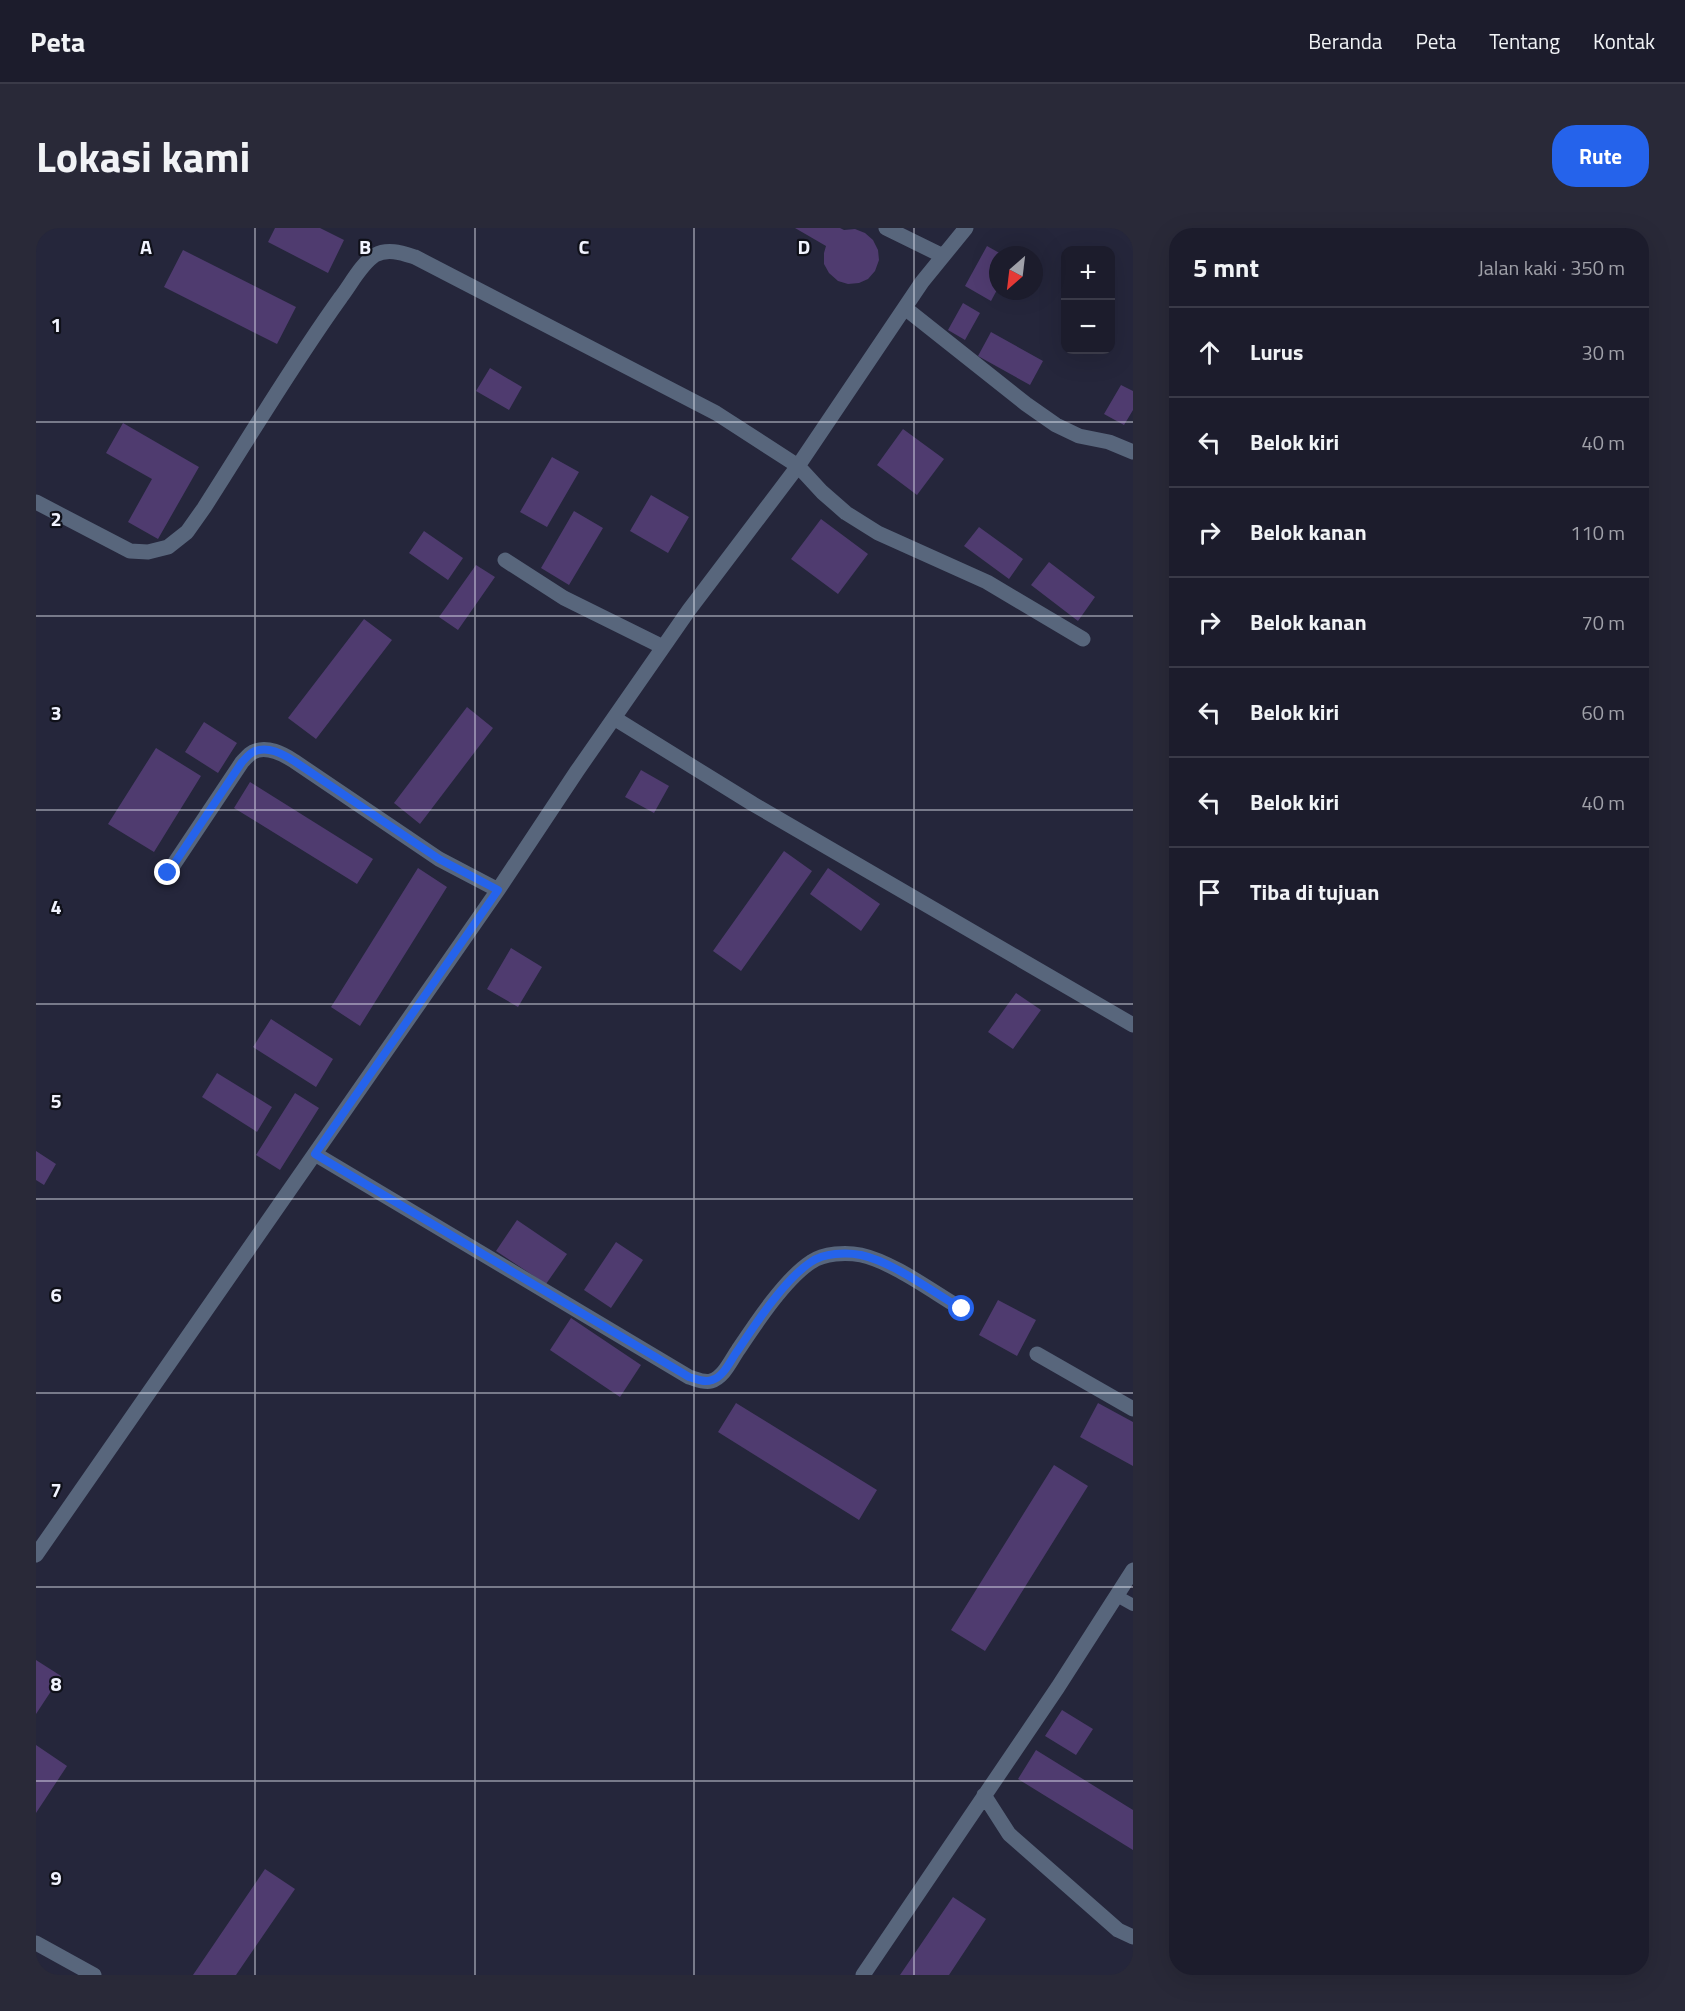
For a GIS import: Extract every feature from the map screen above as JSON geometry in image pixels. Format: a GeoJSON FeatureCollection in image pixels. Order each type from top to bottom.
{"type":"FeatureCollection","features":[{"type":"Feature","properties":{"kind":"street"},"geometry":{"type":"LineString","coordinates":[[886,228],[943,256]]}},
{"type":"Feature","properties":{"kind":"street"},"geometry":{"type":"LineString","coordinates":[[36,1555],[498,890],[663,647],[798,466],[905,308],[966,228]]}},
{"type":"Feature","properties":{"kind":"street"},"geometry":{"type":"LineString","coordinates":[[36,502],[130,551],[148,552],[168,547],[187,531],[204,508],[329,314],[366,262],[376,254],[385,251],[401,252],[415,257],[716,413],[798,466],[846,513],[878,533],[987,582],[1083,639]]}},
{"type":"Feature","properties":{"kind":"street"},"geometry":{"type":"LineString","coordinates":[[905,308],[1056,425],[1079,436],[1109,442],[1133,452]]}},
{"type":"Feature","properties":{"kind":"street"},"geometry":{"type":"LineString","coordinates":[[505,560],[564,598],[663,647]]}},
{"type":"Feature","properties":{"kind":"street"},"geometry":{"type":"LineString","coordinates":[[615,718],[753,804],[1133,1025]]}},
{"type":"Feature","properties":{"kind":"street"},"geometry":{"type":"LineString","coordinates":[[168,873],[242,762],[253,752],[265,749],[280,753],[294,761],[439,859],[498,890]]}},
{"type":"Feature","properties":{"kind":"street"},"geometry":{"type":"LineString","coordinates":[[315,1154],[689,1377],[701,1381],[712,1380],[722,1374],[754,1326],[793,1277],[813,1261],[835,1254],[860,1255],[892,1267],[962,1309]]}},
{"type":"Feature","properties":{"kind":"street"},"geometry":{"type":"LineString","coordinates":[[1037,1354],[1133,1409]]}},
{"type":"Feature","properties":{"kind":"street"},"geometry":{"type":"LineString","coordinates":[[862,1975],[1133,1570]]}},
{"type":"Feature","properties":{"kind":"street"},"geometry":{"type":"LineString","coordinates":[[984,1795],[1009,1834],[1118,1930],[1133,1937]]}},
{"type":"Feature","properties":{"kind":"street"},"geometry":{"type":"LineString","coordinates":[[36,1943],[94,1975]]}},
{"type":"Feature","properties":{"kind":"lane"},"geometry":{"type":"LineString","coordinates":[[1117,1596],[1133,1605]]}},
{"type":"Feature","properties":{"kind":"building"},"geometry":{"type":"Polygon","coordinates":[[[275,228],[320,228],[344,240],[328,273],[268,242],[275,228]]]}},
{"type":"Feature","properties":{"kind":"building"},"geometry":{"type":"Polygon","coordinates":[[[795,228],[855,229],[865,233],[873,240],[878,250],[879,260],[875,271],[868,279],[859,283],[848,284],[838,281],[829,273],[824,264],[826,246],[795,228]]]}},
{"type":"Feature","properties":{"kind":"building"},"geometry":{"type":"Polygon","coordinates":[[[987,246],[989,247],[989,300],[965,286],[987,246]]]}},
{"type":"Feature","properties":{"kind":"building"},"geometry":{"type":"Polygon","coordinates":[[[183,250],[296,307],[277,344],[164,287],[183,250]]]}},
{"type":"Feature","properties":{"kind":"building"},"geometry":{"type":"Polygon","coordinates":[[[963,303],[980,313],[965,340],[948,330],[963,303]]]}},
{"type":"Feature","properties":{"kind":"building"},"geometry":{"type":"Polygon","coordinates":[[[991,332],[1043,361],[1030,385],[978,356],[991,332]]]}},
{"type":"Feature","properties":{"kind":"building"},"geometry":{"type":"Polygon","coordinates":[[[490,368],[522,387],[509,410],[476,391],[490,368]]]}},
{"type":"Feature","properties":{"kind":"building"},"geometry":{"type":"Polygon","coordinates":[[[1121,385],[1133,391],[1133,410],[1124,425],[1104,414],[1121,385]]]}},
{"type":"Feature","properties":{"kind":"building"},"geometry":{"type":"Polygon","coordinates":[[[123,423],[199,467],[158,539],[128,522],[152,479],[106,453],[123,423]]]}},
{"type":"Feature","properties":{"kind":"building"},"geometry":{"type":"Polygon","coordinates":[[[903,429],[944,459],[917,495],[877,465],[903,429]]]}},
{"type":"Feature","properties":{"kind":"building"},"geometry":{"type":"Polygon","coordinates":[[[552,457],[579,472],[547,527],[520,512],[552,457]]]}},
{"type":"Feature","properties":{"kind":"building"},"geometry":{"type":"Polygon","coordinates":[[[651,495],[689,517],[668,553],[630,531],[651,495]]]}},
{"type":"Feature","properties":{"kind":"building"},"geometry":{"type":"Polygon","coordinates":[[[574,511],[603,528],[569,585],[541,568],[574,511]]]}},
{"type":"Feature","properties":{"kind":"building"},"geometry":{"type":"Polygon","coordinates":[[[821,519],[868,554],[838,594],[791,559],[821,519]]]}},
{"type":"Feature","properties":{"kind":"building"},"geometry":{"type":"Polygon","coordinates":[[[979,527],[1023,559],[1009,579],[964,546],[979,527]]]}},
{"type":"Feature","properties":{"kind":"building"},"geometry":{"type":"Polygon","coordinates":[[[424,531],[463,558],[448,580],[409,553],[424,531]]]}},
{"type":"Feature","properties":{"kind":"building"},"geometry":{"type":"Polygon","coordinates":[[[1049,562],[1095,597],[1078,621],[1031,585],[1049,562]]]}},
{"type":"Feature","properties":{"kind":"building"},"geometry":{"type":"Polygon","coordinates":[[[476,565],[495,577],[458,630],[439,617],[476,565]]]}},
{"type":"Feature","properties":{"kind":"building"},"geometry":{"type":"Polygon","coordinates":[[[364,619],[392,640],[316,739],[288,718],[364,619]]]}},
{"type":"Feature","properties":{"kind":"building"},"geometry":{"type":"Polygon","coordinates":[[[467,707],[493,728],[420,824],[394,803],[467,707]]]}},
{"type":"Feature","properties":{"kind":"building"},"geometry":{"type":"Polygon","coordinates":[[[204,722],[237,743],[218,773],[185,752],[204,722]]]}},
{"type":"Feature","properties":{"kind":"building"},"geometry":{"type":"Polygon","coordinates":[[[156,748],[201,776],[154,852],[108,824],[156,748]]]}},
{"type":"Feature","properties":{"kind":"building"},"geometry":{"type":"Polygon","coordinates":[[[641,770],[669,786],[654,813],[625,797],[641,770]]]}},
{"type":"Feature","properties":{"kind":"building"},"geometry":{"type":"Polygon","coordinates":[[[250,782],[373,859],[357,884],[234,808],[250,782]]]}},
{"type":"Feature","properties":{"kind":"building"},"geometry":{"type":"Polygon","coordinates":[[[784,851],[812,871],[741,971],[713,951],[784,851]]]}},
{"type":"Feature","properties":{"kind":"building"},"geometry":{"type":"Polygon","coordinates":[[[418,868],[447,887],[360,1026],[331,1007],[418,868]]]}},
{"type":"Feature","properties":{"kind":"building"},"geometry":{"type":"Polygon","coordinates":[[[828,868],[880,904],[861,931],[810,894],[828,868]]]}},
{"type":"Feature","properties":{"kind":"building"},"geometry":{"type":"Polygon","coordinates":[[[511,948],[542,967],[518,1007],[487,989],[511,948]]]}},
{"type":"Feature","properties":{"kind":"building"},"geometry":{"type":"Polygon","coordinates":[[[1016,993],[1041,1010],[1013,1049],[988,1032],[1016,993]]]}},
{"type":"Feature","properties":{"kind":"building"},"geometry":{"type":"Polygon","coordinates":[[[271,1019],[333,1059],[316,1087],[253,1047],[271,1019]]]}},
{"type":"Feature","properties":{"kind":"building"},"geometry":{"type":"Polygon","coordinates":[[[217,1073],[272,1107],[257,1132],[202,1097],[217,1073]]]}},
{"type":"Feature","properties":{"kind":"building"},"geometry":{"type":"Polygon","coordinates":[[[295,1093],[319,1108],[280,1170],[256,1155],[295,1093]]]}},
{"type":"Feature","properties":{"kind":"building"},"geometry":{"type":"Polygon","coordinates":[[[36,1151],[56,1164],[44,1185],[36,1180],[36,1151]]]}},
{"type":"Feature","properties":{"kind":"building"},"geometry":{"type":"Polygon","coordinates":[[[517,1220],[567,1254],[546,1284],[496,1251],[517,1220]]]}},
{"type":"Feature","properties":{"kind":"building"},"geometry":{"type":"Polygon","coordinates":[[[616,1242],[643,1260],[611,1308],[584,1290],[616,1242]]]}},
{"type":"Feature","properties":{"kind":"building"},"geometry":{"type":"Polygon","coordinates":[[[998,1300],[1036,1320],[1017,1356],[979,1335],[998,1300]]]}},
{"type":"Feature","properties":{"kind":"building"},"geometry":{"type":"Polygon","coordinates":[[[571,1318],[641,1365],[620,1397],[550,1350],[571,1318]]]}},
{"type":"Feature","properties":{"kind":"building"},"geometry":{"type":"Polygon","coordinates":[[[736,1403],[877,1490],[859,1520],[718,1432],[736,1403]]]}},
{"type":"Feature","properties":{"kind":"building"},"geometry":{"type":"Polygon","coordinates":[[[1098,1403],[1133,1422],[1133,1466],[1080,1437],[1098,1403]]]}},
{"type":"Feature","properties":{"kind":"building"},"geometry":{"type":"Polygon","coordinates":[[[1054,1465],[1088,1486],[985,1651],[951,1630],[1054,1465]]]}},
{"type":"Feature","properties":{"kind":"building"},"geometry":{"type":"Polygon","coordinates":[[[36,1660],[61,1676],[36,1714],[36,1660]]]}},
{"type":"Feature","properties":{"kind":"building"},"geometry":{"type":"Polygon","coordinates":[[[1062,1710],[1093,1729],[1076,1755],[1045,1736],[1062,1710]]]}},
{"type":"Feature","properties":{"kind":"building"},"geometry":{"type":"Polygon","coordinates":[[[36,1745],[67,1766],[36,1813],[36,1745]]]}},
{"type":"Feature","properties":{"kind":"building"},"geometry":{"type":"Polygon","coordinates":[[[1036,1750],[1133,1810],[1133,1850],[1018,1779],[1036,1750]]]}},
{"type":"Feature","properties":{"kind":"building"},"geometry":{"type":"Polygon","coordinates":[[[265,1869],[295,1889],[236,1975],[193,1975],[265,1869]]]}},
{"type":"Feature","properties":{"kind":"building"},"geometry":{"type":"Polygon","coordinates":[[[953,1897],[986,1919],[949,1975],[900,1975],[953,1897]]]}},
{"type":"Feature","properties":{"kind":"route"},"geometry":{"type":"LineString","coordinates":[[168,873],[242,762],[253,752],[265,749],[280,753],[294,761],[439,859],[498,890],[315,1154],[689,1377],[701,1381],[712,1380],[722,1374],[754,1326],[793,1277],[813,1261],[835,1254],[860,1255],[892,1267],[962,1309]]}}]}
